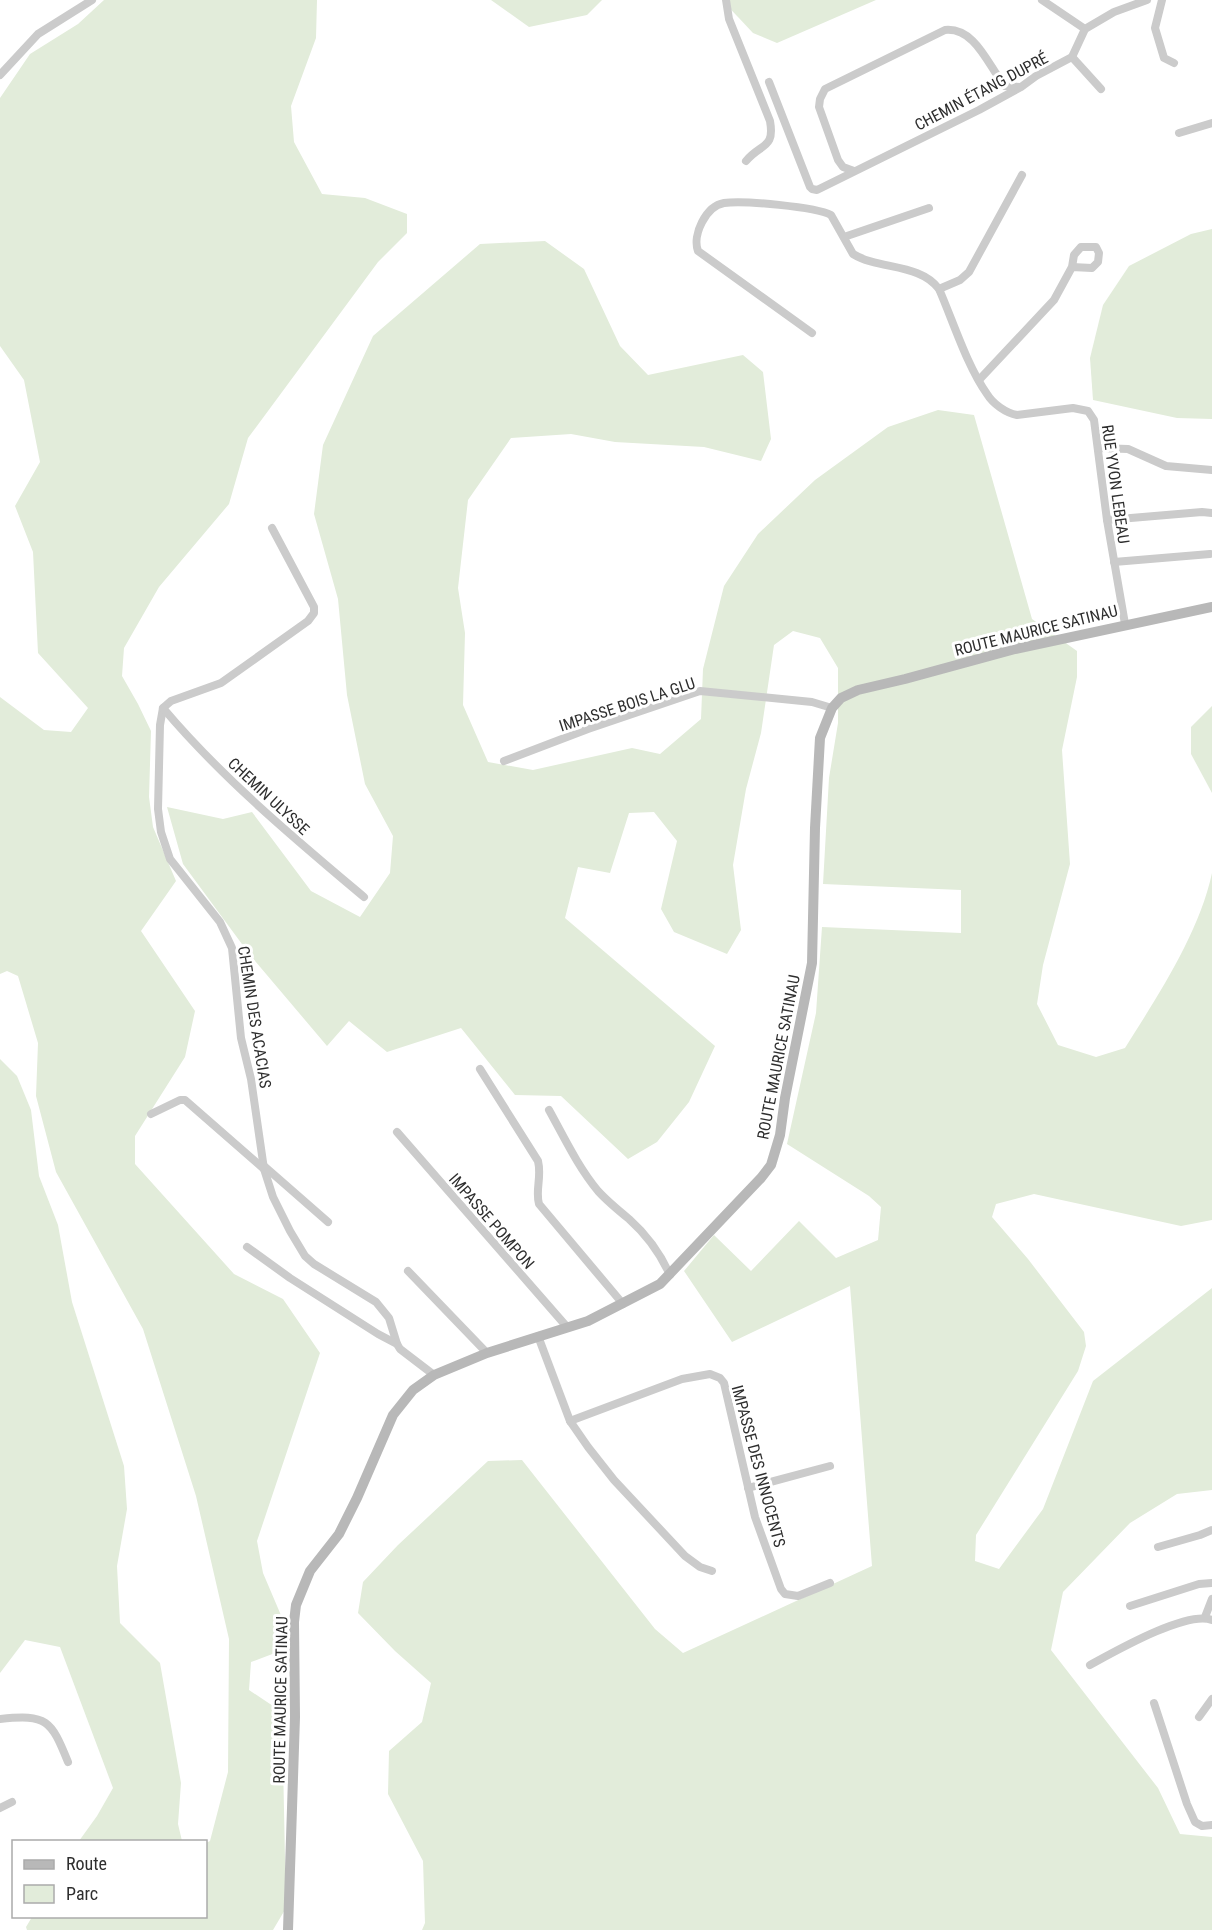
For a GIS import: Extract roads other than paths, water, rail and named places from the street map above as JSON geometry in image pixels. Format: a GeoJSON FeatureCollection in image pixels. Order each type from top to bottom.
{"type":"FeatureCollection","features":[{"type":"Feature","properties":{"kind":"main road","name":"ROUTE MAURICE SATINAU"},"geometry":{"type":"LineString","coordinates":[[288,1930],[296,1717],[294,1622],[296,1605],[310,1571],[339,1534],[393,1415],[413,1390],[434,1376],[487,1353],[588,1321],[660,1284],[771,1165],[780,1135],[785,1098],[812,963],[820,738],[832,708],[841,699],[858,690],[1015,649],[1212,607]]}},
{"type":"Feature","properties":{"kind":"street"},"geometry":{"type":"LineString","coordinates":[[0,75],[38,34],[92,0]]}},
{"type":"Feature","properties":{"kind":"street"},"geometry":{"type":"LineString","coordinates":[[726,0],[729,20],[770,121],[769,142],[746,161]]}},
{"type":"Feature","properties":{"kind":"street"},"geometry":{"type":"LineString","coordinates":[[1042,0],[1085,30],[1114,12],[1147,0]]}},
{"type":"Feature","properties":{"kind":"street"},"geometry":{"type":"LineString","coordinates":[[1162,0],[1155,28],[1164,58],[1174,63]]}},
{"type":"Feature","properties":{"kind":"street"},"geometry":{"type":"LineString","coordinates":[[854,171],[843,167],[838,160],[819,107],[825,89],[951,29],[963,33],[984,53],[1005,86],[1021,87]]}},
{"type":"Feature","properties":{"kind":"street","name":"CHEMIN ÉTANG DUPRÉ"},"geometry":{"type":"LineString","coordinates":[[769,82],[812,189],[818,189],[979,110],[1072,57],[1085,30]]}},
{"type":"Feature","properties":{"kind":"street"},"geometry":{"type":"LineString","coordinates":[[1072,57],[1101,89]]}},
{"type":"Feature","properties":{"kind":"street"},"geometry":{"type":"LineString","coordinates":[[1179,133],[1212,123]]}},
{"type":"Feature","properties":{"kind":"street"},"geometry":{"type":"LineString","coordinates":[[812,333],[698,251],[695,240],[697,234],[705,218],[714,208],[724,203],[774,204],[825,212],[831,215],[850,250],[857,257],[924,276],[931,279],[939,289],[960,280],[969,272],[1022,175]]}},
{"type":"Feature","properties":{"kind":"street"},"geometry":{"type":"LineString","coordinates":[[844,237],[929,208]]}},
{"type":"Feature","properties":{"kind":"street"},"geometry":{"type":"LineString","coordinates":[[979,380],[1054,300],[1072,267]]}},
{"type":"Feature","properties":{"kind":"street","name":"RUE YVON LEBEAU"},"geometry":{"type":"LineString","coordinates":[[939,289],[979,380],[993,401],[1011,414],[1073,408],[1088,411],[1094,420],[1107,520],[1125,624]]}},
{"type":"Feature","properties":{"kind":"street"},"geometry":{"type":"LineString","coordinates":[[1098,448],[1128,449],[1166,466],[1212,470]]}},
{"type":"Feature","properties":{"kind":"street"},"geometry":{"type":"LineString","coordinates":[[1107,520],[1212,513]]}},
{"type":"Feature","properties":{"kind":"street"},"geometry":{"type":"LineString","coordinates":[[163,708],[171,701],[221,683],[308,621],[314,613],[314,607],[272,528]]}},
{"type":"Feature","properties":{"kind":"street"},"geometry":{"type":"LineString","coordinates":[[1114,562],[1210,554]]}},
{"type":"Feature","properties":{"kind":"street","name":"IMPASSE BOIS LA GLU"},"geometry":{"type":"LineString","coordinates":[[504,761],[588,729],[700,691],[812,702],[832,708]]}},
{"type":"Feature","properties":{"kind":"street","name":"CHEMIN ULYSSE"},"geometry":{"type":"LineString","coordinates":[[163,708],[190,741],[294,838],[364,897]]}},
{"type":"Feature","properties":{"kind":"street","name":"CHEMIN DES ACACIAS"},"geometry":{"type":"LineString","coordinates":[[163,708],[159,725],[158,809],[161,832],[170,859],[220,922],[232,948],[241,1038],[251,1079],[263,1167],[273,1197],[299,1248],[314,1264],[383,1308],[400,1349],[434,1376]]}},
{"type":"Feature","properties":{"kind":"street"},"geometry":{"type":"LineString","coordinates":[[480,1069],[538,1161],[539,1204],[622,1304]]}},
{"type":"Feature","properties":{"kind":"street"},"geometry":{"type":"LineString","coordinates":[[151,1114],[180,1100],[185,1100],[328,1222]]}},
{"type":"Feature","properties":{"kind":"street"},"geometry":{"type":"LineString","coordinates":[[549,1110],[582,1170],[606,1200],[651,1242],[663,1258],[670,1275]]}},
{"type":"Feature","properties":{"kind":"street","name":"IMPASSE POMPON"},"geometry":{"type":"LineString","coordinates":[[397,1132],[567,1327]]}},
{"type":"Feature","properties":{"kind":"street"},"geometry":{"type":"LineString","coordinates":[[247,1246],[300,1284],[397,1344]]}},
{"type":"Feature","properties":{"kind":"street"},"geometry":{"type":"LineString","coordinates":[[408,1271],[487,1353]]}},
{"type":"Feature","properties":{"kind":"street"},"geometry":{"type":"LineString","coordinates":[[538,1336],[570,1421],[614,1480],[685,1556],[700,1567],[712,1571]]}},
{"type":"Feature","properties":{"kind":"street","name":"IMPASSE DES INNOCENTS"},"geometry":{"type":"LineString","coordinates":[[570,1421],[682,1379],[710,1374],[720,1378],[724,1383],[748,1488],[765,1547],[785,1594],[798,1596],[830,1583]]}},
{"type":"Feature","properties":{"kind":"street"},"geometry":{"type":"LineString","coordinates":[[748,1488],[830,1466]]}},
{"type":"Feature","properties":{"kind":"street"},"geometry":{"type":"LineString","coordinates":[[1158,1547],[1212,1530]]}},
{"type":"Feature","properties":{"kind":"street"},"geometry":{"type":"LineString","coordinates":[[1130,1606],[1199,1584],[1212,1583]]}},
{"type":"Feature","properties":{"kind":"street"},"geometry":{"type":"LineString","coordinates":[[1090,1665],[1138,1639],[1179,1623],[1209,1619],[1212,1599]]}},
{"type":"Feature","properties":{"kind":"street"},"geometry":{"type":"LineString","coordinates":[[1199,1717],[1212,1699]]}},
{"type":"Feature","properties":{"kind":"street"},"geometry":{"type":"LineString","coordinates":[[1154,1703],[1195,1822],[1202,1826],[1212,1825]]}},
{"type":"Feature","properties":{"kind":"street"},"geometry":{"type":"LineString","coordinates":[[0,1719],[25,1716],[50,1725],[56,1733],[68,1762]]}},
{"type":"Feature","properties":{"kind":"street"},"geometry":{"type":"LineString","coordinates":[[0,1808],[12,1802]]}}]}
